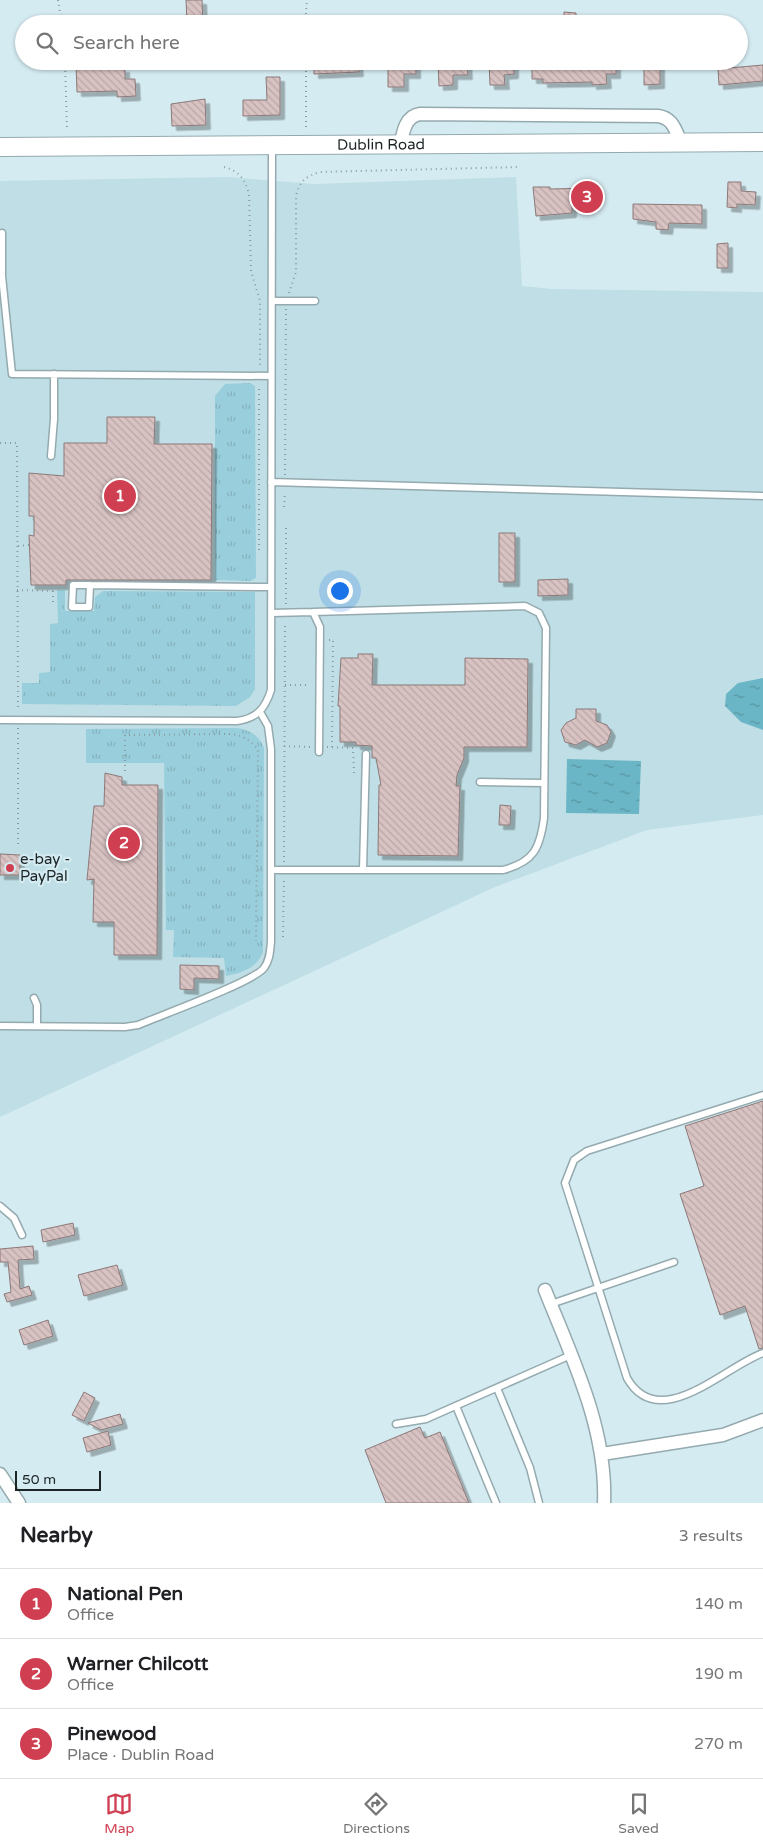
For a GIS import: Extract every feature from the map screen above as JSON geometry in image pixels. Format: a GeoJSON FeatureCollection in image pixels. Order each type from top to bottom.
{"type":"FeatureCollection","features":[{"type":"Feature","properties":{"kind":"main road","name":"Dublin Road"},"geometry":{"type":"LineString","coordinates":[[0,147],[763,142]]}},
{"type":"Feature","properties":{"kind":"street"},"geometry":{"type":"LineString","coordinates":[[401,143],[406,124],[416,115],[420,114],[658,116],[666,117],[671,121],[681,142]]}},
{"type":"Feature","properties":{"kind":"street"},"geometry":{"type":"LineString","coordinates":[[546,1290],[588,1403],[602,1454],[604,1503]]}},
{"type":"Feature","properties":{"kind":"street"},"geometry":{"type":"LineString","coordinates":[[602,1454],[723,1435],[763,1420]]}},
{"type":"Feature","properties":{"kind":"street"},"geometry":{"type":"LineString","coordinates":[[0,1474],[19,1503]]}},
{"type":"Feature","properties":{"kind":"lane"},"geometry":{"type":"LineString","coordinates":[[0,720],[237,721],[250,719],[260,712],[267,703],[271,690],[272,144]]}},
{"type":"Feature","properties":{"kind":"lane"},"geometry":{"type":"LineString","coordinates":[[2,233],[2,276],[12,374],[271,376]]}},
{"type":"Feature","properties":{"kind":"lane"},"geometry":{"type":"LineString","coordinates":[[272,301],[315,301]]}},
{"type":"Feature","properties":{"kind":"lane"},"geometry":{"type":"LineString","coordinates":[[51,456],[54,419],[54,374]]}},
{"type":"Feature","properties":{"kind":"lane"},"geometry":{"type":"LineString","coordinates":[[271,482],[763,496]]}},
{"type":"Feature","properties":{"kind":"lane"},"geometry":{"type":"LineString","coordinates":[[90,585],[89,607],[72,607],[73,584],[271,587]]}},
{"type":"Feature","properties":{"kind":"lane"},"geometry":{"type":"LineString","coordinates":[[271,614],[525,606],[539,613],[546,628],[542,838],[529,859],[523,864],[503,870],[271,870]]}},
{"type":"Feature","properties":{"kind":"lane"},"geometry":{"type":"LineString","coordinates":[[314,612],[320,627],[319,750]]}},
{"type":"Feature","properties":{"kind":"lane"},"geometry":{"type":"LineString","coordinates":[[0,1026],[125,1027],[138,1025],[258,974],[264,968],[270,956],[271,748],[268,726],[260,712]]}},
{"type":"Feature","properties":{"kind":"lane"},"geometry":{"type":"LineString","coordinates":[[363,870],[366,754]]}},
{"type":"Feature","properties":{"kind":"lane"},"geometry":{"type":"LineString","coordinates":[[480,782],[544,784]]}},
{"type":"Feature","properties":{"kind":"lane"},"geometry":{"type":"LineString","coordinates":[[34,998],[37,1005],[37,1026]]}},
{"type":"Feature","properties":{"kind":"lane"},"geometry":{"type":"LineString","coordinates":[[763,1095],[587,1151],[574,1160],[566,1175],[565,1190],[627,1378],[638,1393],[646,1398],[669,1399],[704,1388],[763,1353]]}},
{"type":"Feature","properties":{"kind":"lane"},"geometry":{"type":"LineString","coordinates":[[0,1206],[14,1218],[22,1235]]}},
{"type":"Feature","properties":{"kind":"lane"},"geometry":{"type":"LineString","coordinates":[[551,1304],[596,1287],[674,1262]]}},
{"type":"Feature","properties":{"kind":"lane"},"geometry":{"type":"LineString","coordinates":[[396,1424],[426,1418],[571,1355]]}},
{"type":"Feature","properties":{"kind":"lane"},"geometry":{"type":"LineString","coordinates":[[497,1388],[530,1468],[539,1503]]}},
{"type":"Feature","properties":{"kind":"lane"},"geometry":{"type":"LineString","coordinates":[[456,1406],[496,1503]]}},
{"type":"Feature","properties":{"kind":"path"},"geometry":{"type":"LineString","coordinates":[[58,0],[60,15]]}},
{"type":"Feature","properties":{"kind":"path"},"geometry":{"type":"LineString","coordinates":[[306,15],[307,0]]}},
{"type":"Feature","properties":{"kind":"path"},"geometry":{"type":"LineString","coordinates":[[65,70],[68,146]]}},
{"type":"Feature","properties":{"kind":"path"},"geometry":{"type":"LineString","coordinates":[[306,70],[306,144]]}},
{"type":"Feature","properties":{"kind":"path"},"geometry":{"type":"LineString","coordinates":[[224,167],[240,175],[246,182],[249,194],[251,271],[260,300],[259,550]]}},
{"type":"Feature","properties":{"kind":"path"},"geometry":{"type":"LineString","coordinates":[[284,507],[286,301],[296,272],[296,196],[298,189],[308,176],[320,172],[518,167]]}},
{"type":"Feature","properties":{"kind":"path"},"geometry":{"type":"LineString","coordinates":[[0,444],[17,443],[18,846]]}},
{"type":"Feature","properties":{"kind":"path"},"geometry":{"type":"LineString","coordinates":[[283,937],[286,526]]}},
{"type":"Feature","properties":{"kind":"path"},"geometry":{"type":"LineString","coordinates":[[18,546],[29,545]]}},
{"type":"Feature","properties":{"kind":"path"},"geometry":{"type":"LineString","coordinates":[[53,602],[53,588],[73,588]]}},
{"type":"Feature","properties":{"kind":"path"},"geometry":{"type":"LineString","coordinates":[[18,590],[53,591]]}},
{"type":"Feature","properties":{"kind":"path"},"geometry":{"type":"LineString","coordinates":[[320,640],[333,640],[332,748]]}},
{"type":"Feature","properties":{"kind":"path"},"geometry":{"type":"LineString","coordinates":[[285,685],[333,685]]}},
{"type":"Feature","properties":{"kind":"path"},"geometry":{"type":"LineString","coordinates":[[125,771],[125,735],[232,734],[248,738],[254,744],[258,750],[256,941]]}},
{"type":"Feature","properties":{"kind":"path"},"geometry":{"type":"LineString","coordinates":[[284,746],[319,750],[353,748],[354,774],[365,774]]}},
{"type":"Feature","properties":{"kind":"shaded area"},"geometry":{"type":"Polygon","coordinates":[[[227,177],[315,184],[516,177],[522,286],[552,289],[763,292],[763,815],[647,830],[495,887],[0,1117],[0,181],[227,177]]]}},
{"type":"Feature","properties":{"kind":"green space"},"geometry":{"type":"Polygon","coordinates":[[[250,383],[255,386],[256,578],[250,581],[215,580],[215,396],[225,384],[250,383]]]}},
{"type":"Feature","properties":{"kind":"green space"},"geometry":{"type":"Polygon","coordinates":[[[57,590],[65,590],[65,611],[94,611],[95,597],[103,591],[255,592],[255,689],[250,697],[236,706],[22,704],[22,683],[39,683],[39,673],[50,672],[50,624],[58,623],[57,590]]]}},
{"type":"Feature","properties":{"kind":"green space"},"geometry":{"type":"Polygon","coordinates":[[[235,728],[253,734],[264,748],[263,952],[253,966],[226,976],[224,958],[173,957],[174,930],[166,930],[164,763],[86,763],[86,729],[235,728]]]}},
{"type":"Feature","properties":{"kind":"water"},"geometry":{"type":"Polygon","coordinates":[[[763,678],[763,730],[741,722],[725,706],[726,694],[738,683],[763,678]]]}},
{"type":"Feature","properties":{"kind":"water"},"geometry":{"type":"Polygon","coordinates":[[[567,759],[641,761],[639,814],[566,813],[567,759]]]}},
{"type":"Feature","properties":{"kind":"building"},"geometry":{"type":"Polygon","coordinates":[[[186,0],[202,0],[203,15],[187,15],[186,0]]]}},
{"type":"Feature","properties":{"kind":"building"},"geometry":{"type":"Polygon","coordinates":[[[564,12],[576,13],[576,15],[564,15],[564,12]]]}},
{"type":"Feature","properties":{"kind":"building"},"geometry":{"type":"Polygon","coordinates":[[[763,65],[763,81],[719,85],[718,70],[748,70],[748,66],[763,65]]]}},
{"type":"Feature","properties":{"kind":"building"},"geometry":{"type":"Polygon","coordinates":[[[76,70],[125,70],[125,79],[135,79],[136,96],[117,97],[117,91],[77,92],[76,70]]]}},
{"type":"Feature","properties":{"kind":"building"},"geometry":{"type":"Polygon","coordinates":[[[314,70],[359,70],[359,72],[314,74],[314,70]]]}},
{"type":"Feature","properties":{"kind":"building"},"geometry":{"type":"Polygon","coordinates":[[[388,70],[416,70],[416,74],[404,74],[404,87],[388,87],[388,70]]]}},
{"type":"Feature","properties":{"kind":"building"},"geometry":{"type":"Polygon","coordinates":[[[438,70],[468,70],[468,75],[453,75],[453,85],[439,86],[438,70]]]}},
{"type":"Feature","properties":{"kind":"building"},"geometry":{"type":"Polygon","coordinates":[[[489,70],[514,70],[514,74],[504,75],[505,85],[490,85],[489,70]]]}},
{"type":"Feature","properties":{"kind":"building"},"geometry":{"type":"Polygon","coordinates":[[[532,70],[616,70],[616,74],[606,74],[607,84],[592,85],[592,82],[543,83],[543,79],[532,79],[532,70]]]}},
{"type":"Feature","properties":{"kind":"building"},"geometry":{"type":"Polygon","coordinates":[[[644,70],[660,70],[660,84],[644,85],[644,70]]]}},
{"type":"Feature","properties":{"kind":"building"},"geometry":{"type":"Polygon","coordinates":[[[266,77],[280,77],[280,115],[243,116],[243,100],[267,100],[266,77]]]}},
{"type":"Feature","properties":{"kind":"building"},"geometry":{"type":"Polygon","coordinates":[[[205,99],[206,125],[172,126],[171,104],[205,99]]]}},
{"type":"Feature","properties":{"kind":"building"},"geometry":{"type":"Polygon","coordinates":[[[728,182],[741,182],[741,191],[756,192],[755,205],[737,204],[737,208],[727,207],[728,182]]]}},
{"type":"Feature","properties":{"kind":"building"},"geometry":{"type":"Polygon","coordinates":[[[533,187],[550,187],[550,189],[594,188],[595,205],[572,205],[572,213],[536,216],[533,187]]]}},
{"type":"Feature","properties":{"kind":"building"},"geometry":{"type":"Polygon","coordinates":[[[633,204],[702,205],[702,224],[669,223],[668,230],[656,229],[656,222],[633,219],[633,204]]]}},
{"type":"Feature","properties":{"kind":"building"},"geometry":{"type":"Polygon","coordinates":[[[728,243],[728,268],[717,268],[717,244],[728,243]]]}},
{"type":"Feature","properties":{"kind":"building"},"geometry":{"type":"Polygon","coordinates":[[[107,417],[155,417],[154,444],[212,444],[211,580],[66,580],[66,585],[31,585],[29,535],[34,536],[34,516],[29,516],[29,473],[64,476],[64,443],[107,443],[107,417]]]}},
{"type":"Feature","properties":{"kind":"building"},"geometry":{"type":"Polygon","coordinates":[[[499,533],[515,533],[515,582],[499,582],[499,533]]]}},
{"type":"Feature","properties":{"kind":"building"},"geometry":{"type":"Polygon","coordinates":[[[568,579],[568,595],[538,596],[538,580],[568,579]]]}},
{"type":"Feature","properties":{"kind":"building"},"geometry":{"type":"Polygon","coordinates":[[[358,654],[373,654],[372,685],[465,685],[465,658],[528,659],[527,747],[464,747],[464,758],[457,775],[456,786],[460,786],[458,856],[378,855],[379,785],[381,785],[376,758],[372,758],[372,746],[356,745],[356,742],[340,742],[340,706],[338,706],[341,658],[358,658],[358,654]]]}},
{"type":"Feature","properties":{"kind":"building"},"geometry":{"type":"Polygon","coordinates":[[[576,709],[596,709],[596,721],[607,725],[611,732],[607,743],[597,747],[585,740],[576,745],[565,742],[561,730],[566,723],[576,718],[576,709]]]}},
{"type":"Feature","properties":{"kind":"building"},"geometry":{"type":"Polygon","coordinates":[[[105,773],[122,777],[122,785],[158,785],[157,955],[114,955],[114,922],[93,922],[94,879],[87,880],[94,806],[104,806],[105,773]]]}},
{"type":"Feature","properties":{"kind":"building"},"geometry":{"type":"Polygon","coordinates":[[[500,805],[511,806],[510,825],[499,825],[500,805]]]}},
{"type":"Feature","properties":{"kind":"building","name":"e-bay - PayPal"},"geometry":{"type":"Polygon","coordinates":[[[0,854],[20,855],[20,875],[0,875],[0,854]]]}},
{"type":"Feature","properties":{"kind":"building"},"geometry":{"type":"Polygon","coordinates":[[[180,965],[219,966],[219,979],[194,978],[194,990],[180,989],[180,965]]]}},
{"type":"Feature","properties":{"kind":"building"},"geometry":{"type":"Polygon","coordinates":[[[763,1101],[763,1348],[759,1349],[745,1306],[720,1315],[680,1194],[704,1186],[685,1126],[763,1101]]]}},
{"type":"Feature","properties":{"kind":"building"},"geometry":{"type":"Polygon","coordinates":[[[73,1223],[75,1235],[43,1242],[41,1230],[73,1223]]]}},
{"type":"Feature","properties":{"kind":"building"},"geometry":{"type":"Polygon","coordinates":[[[33,1246],[34,1259],[18,1260],[20,1289],[29,1286],[32,1295],[7,1302],[4,1294],[11,1292],[8,1262],[0,1262],[0,1249],[33,1246]]]}},
{"type":"Feature","properties":{"kind":"building"},"geometry":{"type":"Polygon","coordinates":[[[117,1265],[123,1285],[84,1296],[78,1275],[117,1265]]]}},
{"type":"Feature","properties":{"kind":"building"},"geometry":{"type":"Polygon","coordinates":[[[48,1320],[53,1336],[24,1345],[19,1330],[48,1320]]]}},
{"type":"Feature","properties":{"kind":"building"},"geometry":{"type":"Polygon","coordinates":[[[84,1392],[95,1398],[84,1421],[72,1415],[84,1392]]]}},
{"type":"Feature","properties":{"kind":"building"},"geometry":{"type":"Polygon","coordinates":[[[120,1414],[123,1424],[101,1430],[88,1423],[120,1414]]]}},
{"type":"Feature","properties":{"kind":"building"},"geometry":{"type":"Polygon","coordinates":[[[420,1427],[425,1438],[440,1432],[469,1503],[386,1503],[365,1450],[420,1427]]]}},
{"type":"Feature","properties":{"kind":"building"},"geometry":{"type":"Polygon","coordinates":[[[108,1431],[111,1445],[87,1452],[83,1438],[108,1431]]]}},
{"type":"Feature","properties":{"kind":"place","name":"Pinewood"},"geometry":{"type":"Point","coordinates":[587,197]}},
{"type":"Feature","properties":{"kind":"place","name":"National Pen"},"geometry":{"type":"Point","coordinates":[120,496]}},
{"type":"Feature","properties":{"kind":"place","name":"Warner Chilcott"},"geometry":{"type":"Point","coordinates":[124,843]}},
{"type":"Feature","properties":{"kind":"place","name":"e-bay - PayPal"},"geometry":{"type":"Point","coordinates":[10,868]}}]}
